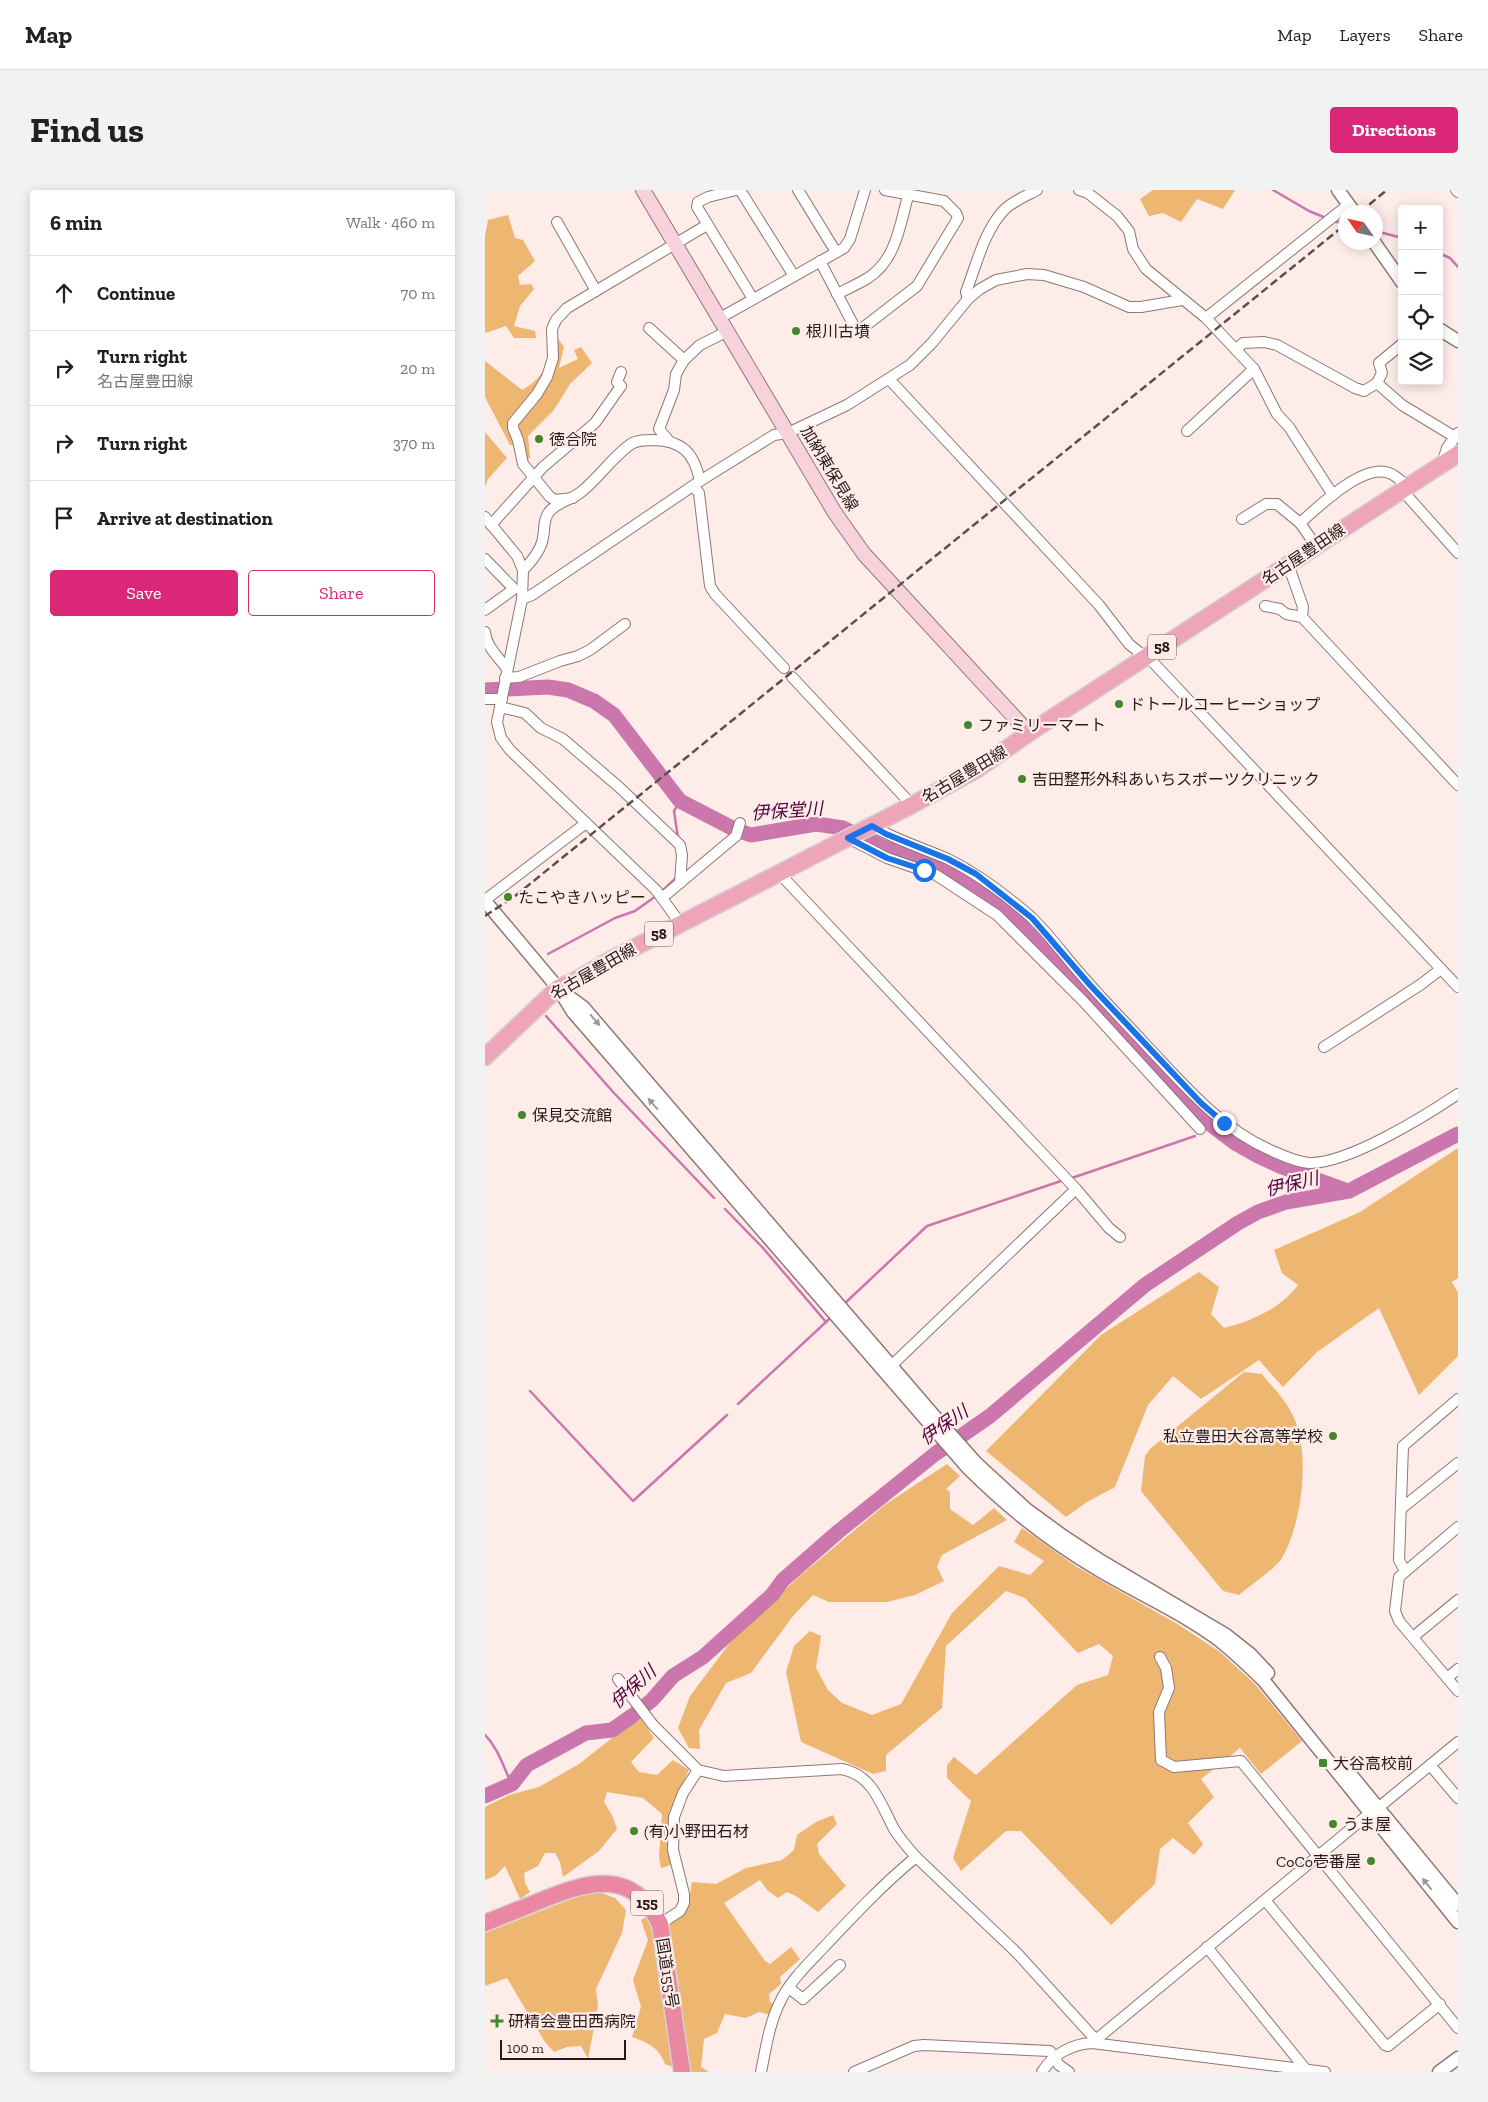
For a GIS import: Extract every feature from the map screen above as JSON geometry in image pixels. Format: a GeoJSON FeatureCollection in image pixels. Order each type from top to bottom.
{"type":"FeatureCollection","features":[{"type":"Feature","properties":{"kind":"highway","name":"国道155号"},"geometry":{"type":"LineString","coordinates":[[485,1923],[581,1885],[603,1883],[622,1887],[641,1897],[653,1910],[660,1924],[682,2072]]}},
{"type":"Feature","properties":{"kind":"main road","name":"加納東保見線"},"geometry":{"type":"LineString","coordinates":[[643,190],[835,513],[864,554],[1029,733]]}},
{"type":"Feature","properties":{"kind":"main road","name":"名古屋豊田線"},"geometry":{"type":"LineString","coordinates":[[485,1057],[558,988],[976,770],[1029,733],[1458,454]]}},
{"type":"Feature","properties":{"kind":"street"},"geometry":{"type":"LineString","coordinates":[[736,190],[708,196],[698,202],[697,207],[753,299]]}},
{"type":"Feature","properties":{"kind":"street"},"geometry":{"type":"LineString","coordinates":[[740,190],[794,276]]}},
{"type":"Feature","properties":{"kind":"street"},"geometry":{"type":"LineString","coordinates":[[798,190],[836,252]]}},
{"type":"Feature","properties":{"kind":"street"},"geometry":{"type":"LineString","coordinates":[[720,318],[843,248],[850,239],[865,190]]}},
{"type":"Feature","properties":{"kind":"street"},"geometry":{"type":"LineString","coordinates":[[820,261],[855,328],[860,330],[917,286],[958,218],[956,213],[944,201],[908,196],[885,190]]}},
{"type":"Feature","properties":{"kind":"street"},"geometry":{"type":"LineString","coordinates":[[968,300],[966,292],[991,229],[1004,210],[1019,199],[1037,190]]}},
{"type":"Feature","properties":{"kind":"street"},"geometry":{"type":"LineString","coordinates":[[1079,190],[1088,193],[1117,216],[1129,231],[1133,248],[1146,269],[1205,318],[1254,369],[1277,414],[1289,427],[1333,495]]}},
{"type":"Feature","properties":{"kind":"street"},"geometry":{"type":"LineString","coordinates":[[1338,190],[1348,205]]}},
{"type":"Feature","properties":{"kind":"street"},"geometry":{"type":"LineString","coordinates":[[837,294],[869,277],[885,262],[897,236],[908,196]]}},
{"type":"Feature","properties":{"kind":"street"},"geometry":{"type":"LineString","coordinates":[[1205,318],[1338,215]]}},
{"type":"Feature","properties":{"kind":"street"},"geometry":{"type":"LineString","coordinates":[[557,222],[597,291]]}},
{"type":"Feature","properties":{"kind":"street"},"geometry":{"type":"LineString","coordinates":[[573,498],[555,500],[550,497],[523,464],[518,440],[513,428],[513,422],[537,394],[547,377],[553,358],[551,337],[556,320],[567,308],[707,224]]}},
{"type":"Feature","properties":{"kind":"street"},"geometry":{"type":"LineString","coordinates":[[1380,250],[1398,276]]}},
{"type":"Feature","properties":{"kind":"street"},"geometry":{"type":"LineString","coordinates":[[522,599],[532,595],[697,484],[774,435],[788,433],[847,405],[910,365],[932,343],[979,289],[996,280],[1027,274],[1043,275],[1084,287],[1129,307],[1141,308],[1181,300]]}},
{"type":"Feature","properties":{"kind":"street"},"geometry":{"type":"LineString","coordinates":[[649,328],[684,360]]}},
{"type":"Feature","properties":{"kind":"street"},"geometry":{"type":"LineString","coordinates":[[669,441],[659,429],[674,390],[676,374],[684,360],[699,346],[728,331]]}},
{"type":"Feature","properties":{"kind":"street"},"geometry":{"type":"LineString","coordinates":[[1443,332],[1458,342]]}},
{"type":"Feature","properties":{"kind":"street"},"geometry":{"type":"LineString","coordinates":[[1236,350],[1243,343],[1264,342],[1277,345],[1355,388],[1365,391],[1377,383],[1382,373],[1379,363],[1398,347]]}},
{"type":"Feature","properties":{"kind":"street"},"geometry":{"type":"LineString","coordinates":[[1187,431],[1254,369]]}},
{"type":"Feature","properties":{"kind":"street"},"geometry":{"type":"LineString","coordinates":[[621,372],[617,382],[621,386],[620,390],[607,404],[595,423],[543,467],[535,478],[488,521],[517,556],[523,570],[522,599],[497,722],[501,738],[510,750],[659,895],[680,924]]}},
{"type":"Feature","properties":{"kind":"street"},"geometry":{"type":"LineString","coordinates":[[889,379],[1099,605],[1129,644],[1147,658],[1458,987]]}},
{"type":"Feature","properties":{"kind":"street"},"geometry":{"type":"LineString","coordinates":[[1377,383],[1401,405],[1456,435],[1447,448],[1443,464]]}},
{"type":"Feature","properties":{"kind":"street"},"geometry":{"type":"LineString","coordinates":[[523,570],[540,546],[547,514],[554,506],[573,498],[581,492],[632,443],[644,440],[669,441],[679,445],[689,454],[697,466],[697,484],[711,586],[715,594],[784,668]]}},
{"type":"Feature","properties":{"kind":"street"},"geometry":{"type":"LineString","coordinates":[[1300,523],[1333,495],[1368,474],[1378,472],[1389,473],[1405,488],[1458,553]]}},
{"type":"Feature","properties":{"kind":"street"},"geometry":{"type":"LineString","coordinates":[[1242,519],[1266,504],[1277,504],[1300,523],[1316,546]]}},
{"type":"Feature","properties":{"kind":"street"},"geometry":{"type":"LineString","coordinates":[[485,559],[514,589],[485,610]]}},
{"type":"Feature","properties":{"kind":"street"},"geometry":{"type":"LineString","coordinates":[[1288,564],[1303,607],[1303,617]]}},
{"type":"Feature","properties":{"kind":"street"},"geometry":{"type":"LineString","coordinates":[[1265,606],[1280,609],[1285,614],[1303,617],[1458,785]]}},
{"type":"Feature","properties":{"kind":"street"},"geometry":{"type":"LineString","coordinates":[[485,699],[519,677],[590,650],[625,624]]}},
{"type":"Feature","properties":{"kind":"street"},"geometry":{"type":"LineString","coordinates":[[485,632],[485,639],[493,653],[503,688],[525,714],[541,728],[563,739],[619,787],[678,844],[682,855],[680,883]]}},
{"type":"Feature","properties":{"kind":"street"},"geometry":{"type":"LineString","coordinates":[[792,677],[912,805]]}},
{"type":"Feature","properties":{"kind":"street"},"geometry":{"type":"LineString","coordinates":[[586,823],[485,901],[558,988],[573,1012],[971,1464],[1000,1500],[1063,1547],[1189,1621],[1217,1639],[1243,1660],[1264,1681],[1374,1811],[1458,1905]]}},
{"type":"Feature","properties":{"kind":"street"},"geometry":{"type":"LineString","coordinates":[[659,895],[680,883],[736,836],[740,823]]}},
{"type":"Feature","properties":{"kind":"street"},"geometry":{"type":"LineString","coordinates":[[858,833],[886,834],[948,859],[976,874],[1032,918],[1090,985],[1201,1103],[1243,1136],[1282,1155],[1308,1163],[1351,1153],[1426,1116],[1458,1094]]}},
{"type":"Feature","properties":{"kind":"street"},"geometry":{"type":"LineString","coordinates":[[858,833],[887,858],[936,875],[997,915],[1084,1002],[1200,1129]]}},
{"type":"Feature","properties":{"kind":"street"},"geometry":{"type":"LineString","coordinates":[[779,873],[1076,1189],[1109,1228],[1120,1237]]}},
{"type":"Feature","properties":{"kind":"street"},"geometry":{"type":"LineString","coordinates":[[1325,1047],[1420,985],[1441,969]]}},
{"type":"Feature","properties":{"kind":"street"},"geometry":{"type":"LineString","coordinates":[[558,988],[583,1007],[891,1366],[935,1423]]}},
{"type":"Feature","properties":{"kind":"street"},"geometry":{"type":"LineString","coordinates":[[891,1366],[1076,1189]]}},
{"type":"Feature","properties":{"kind":"street"},"geometry":{"type":"LineString","coordinates":[[1405,1571],[1399,1560],[1403,1446],[1458,1399]]}},
{"type":"Feature","properties":{"kind":"street"},"geometry":{"type":"LineString","coordinates":[[1401,1508],[1458,1463]]}},
{"type":"Feature","properties":{"kind":"street"},"geometry":{"type":"LineString","coordinates":[[1458,1527],[1405,1571],[1398,1580],[1395,1612],[1399,1621],[1458,1691]]}},
{"type":"Feature","properties":{"kind":"street"},"geometry":{"type":"LineString","coordinates":[[1413,1637],[1458,1600]]}},
{"type":"Feature","properties":{"kind":"street"},"geometry":{"type":"LineString","coordinates":[[1160,1657],[1166,1668],[1169,1688],[1159,1712],[1161,1760],[1174,1767],[1241,1760],[1458,2028]]}},
{"type":"Feature","properties":{"kind":"street"},"geometry":{"type":"LineString","coordinates":[[1447,1678],[1458,1669]]}},
{"type":"Feature","properties":{"kind":"street"},"geometry":{"type":"LineString","coordinates":[[619,1681],[653,1725],[698,1770],[724,1776],[842,1769],[852,1771],[867,1782],[879,1798],[898,1835],[916,1857],[1017,1953],[1094,2041]]}},
{"type":"Feature","properties":{"kind":"street"},"geometry":{"type":"LineString","coordinates":[[1094,2041],[1458,1742]]}},
{"type":"Feature","properties":{"kind":"street"},"geometry":{"type":"LineString","coordinates":[[1430,1765],[1458,1798]]}},
{"type":"Feature","properties":{"kind":"street"},"geometry":{"type":"LineString","coordinates":[[660,1924],[680,1911],[683,1903],[683,1894],[673,1850],[674,1816],[683,1793],[698,1770]]}},
{"type":"Feature","properties":{"kind":"street"},"geometry":{"type":"LineString","coordinates":[[1374,1811],[1458,1922]]}},
{"type":"Feature","properties":{"kind":"street"},"geometry":{"type":"LineString","coordinates":[[761,2072],[770,2024],[781,1999],[810,1961],[861,1907],[887,1881],[916,1857]]}},
{"type":"Feature","properties":{"kind":"street"},"geometry":{"type":"LineString","coordinates":[[1265,1900],[1385,2045],[1388,2046],[1440,2004]]}},
{"type":"Feature","properties":{"kind":"street"},"geometry":{"type":"LineString","coordinates":[[1207,1948],[1307,2071]]}},
{"type":"Feature","properties":{"kind":"street"},"geometry":{"type":"LineString","coordinates":[[789,1988],[803,1999],[840,1965]]}},
{"type":"Feature","properties":{"kind":"street"},"geometry":{"type":"LineString","coordinates":[[1043,2072],[1055,2058],[1075,2046],[1094,2041],[1325,2072]]}},
{"type":"Feature","properties":{"kind":"street"},"geometry":{"type":"LineString","coordinates":[[859,2071],[914,2046],[923,2045],[1050,2051],[1059,2065],[1069,2072]]}},
{"type":"Feature","properties":{"kind":"street"},"geometry":{"type":"LineString","coordinates":[[1439,2072],[1458,2058]]}},
{"type":"Feature","properties":{"kind":"shaded area"},"geometry":{"type":"Polygon","coordinates":[[[1153,190],[1235,190],[1223,209],[1197,199],[1181,222],[1163,213],[1149,216],[1140,199],[1153,190]]]}},
{"type":"Feature","properties":{"kind":"shaded area"},"geometry":{"type":"Polygon","coordinates":[[[508,215],[515,238],[523,240],[535,261],[518,276],[520,285],[531,284],[534,289],[520,306],[514,326],[535,331],[536,338],[514,338],[506,326],[485,333],[485,236],[488,220],[508,215]]]}},
{"type":"Feature","properties":{"kind":"shaded area"},"geometry":{"type":"Polygon","coordinates":[[[556,336],[564,347],[559,368],[578,359],[574,350],[581,347],[592,363],[570,384],[554,410],[528,436],[530,458],[526,460],[521,446],[510,445],[485,397],[485,361],[522,390],[541,374],[556,336]]]}},
{"type":"Feature","properties":{"kind":"shaded area"},"geometry":{"type":"Polygon","coordinates":[[[485,432],[507,458],[488,479],[485,487],[485,432]]]}},
{"type":"Feature","properties":{"kind":"shaded area"},"geometry":{"type":"Polygon","coordinates":[[[1458,1148],[1458,1278],[1452,1282],[1458,1293],[1458,1356],[1419,1395],[1379,1308],[1317,1352],[1283,1387],[1259,1360],[1201,1399],[1173,1376],[1148,1405],[1115,1487],[1087,1502],[1066,1517],[986,1451],[1101,1335],[1199,1272],[1219,1287],[1211,1314],[1224,1328],[1245,1322],[1274,1307],[1298,1285],[1282,1273],[1274,1250],[1360,1212],[1458,1148]]]}},
{"type":"Feature","properties":{"kind":"shaded area"},"geometry":{"type":"Polygon","coordinates":[[[1244,1372],[1262,1374],[1287,1405],[1297,1425],[1303,1463],[1300,1505],[1289,1543],[1282,1558],[1239,1595],[1223,1591],[1141,1491],[1145,1456],[1150,1449],[1244,1372]]]}},
{"type":"Feature","properties":{"kind":"shaded area"},"geometry":{"type":"Polygon","coordinates":[[[947,1464],[960,1476],[946,1489],[950,1492],[950,1509],[973,1525],[994,1508],[1007,1520],[942,1555],[937,1567],[944,1581],[915,1595],[887,1602],[829,1602],[813,1595],[793,1616],[751,1673],[726,1683],[699,1730],[700,1749],[689,1748],[678,1728],[690,1696],[735,1636],[801,1575],[886,1504],[947,1464]]]}},
{"type":"Feature","properties":{"kind":"shaded area"},"geometry":{"type":"Polygon","coordinates":[[[1022,1528],[1077,1567],[1179,1625],[1220,1652],[1255,1684],[1302,1741],[1261,1774],[1240,1748],[1201,1779],[1214,1797],[1188,1823],[1203,1844],[1194,1855],[1173,1838],[1160,1849],[1155,1884],[1111,1925],[1021,1831],[1006,1831],[961,1871],[953,1858],[971,1801],[947,1778],[947,1765],[954,1757],[976,1775],[1077,1685],[1108,1675],[1113,1656],[1099,1644],[1078,1653],[1025,1598],[1006,1591],[946,1646],[942,1708],[886,1755],[886,1771],[873,1774],[801,1742],[786,1672],[794,1646],[810,1631],[821,1636],[816,1668],[828,1690],[842,1703],[872,1715],[901,1704],[952,1613],[999,1566],[1030,1575],[1044,1561],[1014,1542],[1022,1528]]]}},
{"type":"Feature","properties":{"kind":"shaded area"},"geometry":{"type":"Polygon","coordinates":[[[641,1719],[654,1738],[631,1762],[639,1772],[657,1775],[673,1760],[689,1770],[671,1816],[668,1838],[671,1865],[661,1868],[659,1856],[662,1814],[643,1798],[607,1792],[604,1802],[612,1815],[617,1829],[599,1851],[563,1877],[560,1862],[555,1853],[545,1853],[538,1866],[524,1873],[525,1883],[530,1892],[520,1899],[505,1866],[495,1876],[485,1880],[485,1807],[509,1795],[539,1787],[579,1764],[621,1731],[641,1719]]]}},
{"type":"Feature","properties":{"kind":"shaded area"},"geometry":{"type":"Polygon","coordinates":[[[833,1815],[837,1824],[817,1844],[819,1854],[846,1886],[818,1912],[796,1896],[787,1892],[778,1898],[767,1890],[760,1880],[724,1903],[765,1961],[770,1964],[791,1947],[800,1959],[780,1977],[781,1984],[769,1994],[770,2002],[774,2004],[770,2015],[759,2012],[746,2018],[725,2014],[717,2033],[704,2039],[701,2067],[709,2072],[690,2072],[684,2047],[678,1979],[669,1927],[675,1918],[688,1906],[692,1882],[716,1884],[746,1868],[782,1860],[794,1850],[797,1835],[816,1822],[833,1815]]]}},
{"type":"Feature","properties":{"kind":"shaded area"},"geometry":{"type":"Polygon","coordinates":[[[594,1890],[615,1898],[626,1910],[622,1933],[596,1989],[598,2006],[588,2059],[581,2046],[567,2047],[554,2052],[545,2042],[507,1978],[485,1986],[485,1933],[594,1890]]]}},
{"type":"Feature","properties":{"kind":"shaded area"},"geometry":{"type":"Polygon","coordinates":[[[646,1917],[654,1934],[673,2067],[665,2064],[660,2053],[652,2046],[632,2037],[641,2007],[633,1980],[648,1940],[641,1920],[646,1917]]]}},
{"type":"Feature","properties":{"kind":"waterway"},"geometry":{"type":"LineString","coordinates":[[1273,190],[1309,211],[1326,218]]}},
{"type":"Feature","properties":{"kind":"waterway"},"geometry":{"type":"LineString","coordinates":[[1334,221],[1338,222]]}},
{"type":"Feature","properties":{"kind":"waterway"},"geometry":{"type":"LineString","coordinates":[[1383,233],[1398,237]]}},
{"type":"Feature","properties":{"kind":"waterway"},"geometry":{"type":"LineString","coordinates":[[1443,255],[1450,258],[1458,267]]}},
{"type":"Feature","properties":{"kind":"waterway","name":"伊保堂川"},"geometry":{"type":"LineString","coordinates":[[485,690],[548,687],[568,690],[594,701],[614,715],[680,801],[734,829],[751,835],[816,824],[843,828],[885,848],[917,858],[962,878],[996,901],[1018,922],[1125,1037],[1210,1124],[1235,1143],[1258,1156],[1282,1167],[1348,1191]]}},
{"type":"Feature","properties":{"kind":"waterway"},"geometry":{"type":"LineString","coordinates":[[678,838],[674,811],[680,801]]}},
{"type":"Feature","properties":{"kind":"waterway"},"geometry":{"type":"LineString","coordinates":[[660,893],[676,878]]}},
{"type":"Feature","properties":{"kind":"waterway"},"geometry":{"type":"LineString","coordinates":[[548,954],[615,918],[635,911],[656,896]]}},
{"type":"Feature","properties":{"kind":"waterway"},"geometry":{"type":"LineString","coordinates":[[546,1016],[614,1093],[714,1198]]}},
{"type":"Feature","properties":{"kind":"waterway","name":"伊保川"},"geometry":{"type":"LineString","coordinates":[[485,1796],[512,1784],[527,1765],[586,1733],[612,1730],[632,1716],[652,1700],[673,1676],[703,1657],[772,1595],[783,1580],[839,1531],[935,1454],[990,1416],[1145,1285],[1238,1223],[1258,1212],[1286,1202],[1349,1191],[1458,1134]]}},
{"type":"Feature","properties":{"kind":"waterway"},"geometry":{"type":"LineString","coordinates":[[1069,1179],[1195,1136]]}},
{"type":"Feature","properties":{"kind":"waterway"},"geometry":{"type":"LineString","coordinates":[[843,1305],[927,1226],[1064,1180]]}},
{"type":"Feature","properties":{"kind":"waterway"},"geometry":{"type":"LineString","coordinates":[[725,1209],[763,1248],[826,1322],[738,1404]]}},
{"type":"Feature","properties":{"kind":"waterway"},"geometry":{"type":"LineString","coordinates":[[826,1322],[832,1316]]}},
{"type":"Feature","properties":{"kind":"waterway"},"geometry":{"type":"LineString","coordinates":[[530,1391],[633,1501],[727,1415]]}},
{"type":"Feature","properties":{"kind":"waterway"},"geometry":{"type":"LineString","coordinates":[[485,1735],[497,1752],[512,1784]]}},
{"type":"Feature","properties":{"kind":"railway"},"geometry":{"type":"LineString","coordinates":[[1369,205],[1387,190]]}},
{"type":"Feature","properties":{"kind":"railway"},"geometry":{"type":"LineString","coordinates":[[485,916],[515,896],[1338,230]]}},
{"type":"Feature","properties":{"kind":"place","name":"根川古墳"},"geometry":{"type":"Point","coordinates":[796,331]}},
{"type":"Feature","properties":{"kind":"place","name":"徳合院"},"geometry":{"type":"Point","coordinates":[539,439]}},
{"type":"Feature","properties":{"kind":"place","name":"ドトールコーヒーショップ"},"geometry":{"type":"Point","coordinates":[1119,704]}},
{"type":"Feature","properties":{"kind":"place","name":"ファミリーマート"},"geometry":{"type":"Point","coordinates":[968,725]}},
{"type":"Feature","properties":{"kind":"place","name":"吉田整形外科あいちスポーツクリニック"},"geometry":{"type":"Point","coordinates":[1022,779]}},
{"type":"Feature","properties":{"kind":"place","name":"たこやきハッピー"},"geometry":{"type":"Point","coordinates":[508,897]}},
{"type":"Feature","properties":{"kind":"place","name":"保見交流館"},"geometry":{"type":"Point","coordinates":[522,1115]}},
{"type":"Feature","properties":{"kind":"place","name":"私立豊田大谷高等学校"},"geometry":{"type":"Point","coordinates":[1333,1436]}},
{"type":"Feature","properties":{"kind":"place","name":"大谷高校前"},"geometry":{"type":"Point","coordinates":[1323,1763]}},
{"type":"Feature","properties":{"kind":"place","name":"うま屋"},"geometry":{"type":"Point","coordinates":[1333,1824]}},
{"type":"Feature","properties":{"kind":"place","name":"(有)小野田石材"},"geometry":{"type":"Point","coordinates":[634,1831]}},
{"type":"Feature","properties":{"kind":"place","name":"CoCo壱番屋"},"geometry":{"type":"Point","coordinates":[1371,1861]}},
{"type":"Feature","properties":{"kind":"place","name":"研精会豊田西病院"},"geometry":{"type":"Point","coordinates":[497,2021]}},
{"type":"Feature","properties":{"kind":"route"},"geometry":{"type":"LineString","coordinates":[[924,870],[887,858],[848,838],[872,826],[886,834],[948,859],[976,874],[1032,918],[1090,985],[1201,1103],[1224,1123]]}}]}
